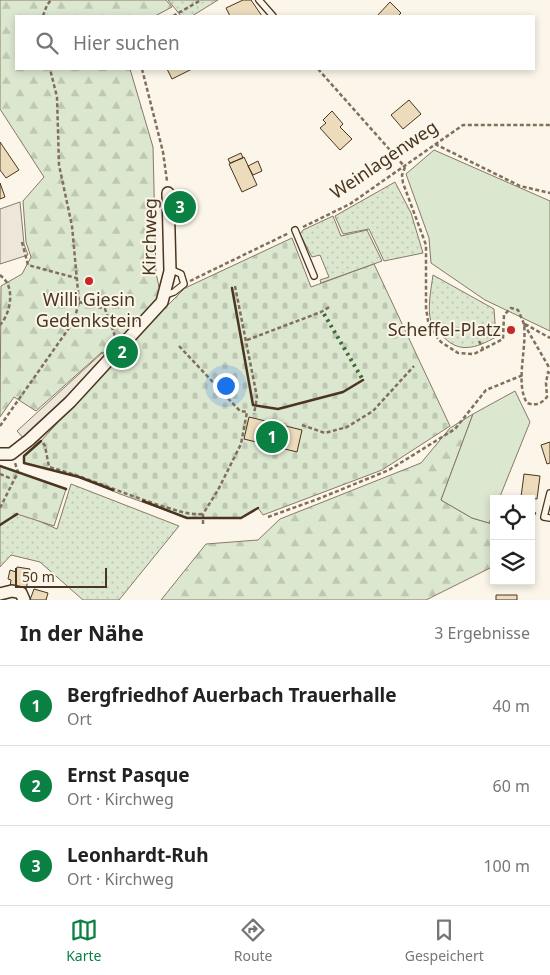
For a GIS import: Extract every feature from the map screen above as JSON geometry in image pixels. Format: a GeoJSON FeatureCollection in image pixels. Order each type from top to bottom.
{"type":"FeatureCollection","features":[{"type":"Feature","properties":{"kind":"street","name":"Kirchweg"},"geometry":{"type":"LineString","coordinates":[[6,454],[36,434],[89,383],[162,302],[170,271],[168,193]]}},
{"type":"Feature","properties":{"kind":"street"},"geometry":{"type":"LineString","coordinates":[[0,594],[12,591],[21,593],[24,600]]}},
{"type":"Feature","properties":{"kind":"lane"},"geometry":{"type":"LineString","coordinates":[[259,0],[272,15]]}},
{"type":"Feature","properties":{"kind":"lane"},"geometry":{"type":"LineString","coordinates":[[295,230],[314,276]]}},
{"type":"Feature","properties":{"kind":"lane"},"geometry":{"type":"LineString","coordinates":[[164,296],[174,292],[184,284],[181,274],[170,271]]}},
{"type":"Feature","properties":{"kind":"lane"},"geometry":{"type":"LineString","coordinates":[[550,493],[544,517],[550,518]]}},
{"type":"Feature","properties":{"kind":"path"},"geometry":{"type":"LineString","coordinates":[[43,15],[51,0]]}},
{"type":"Feature","properties":{"kind":"path"},"geometry":{"type":"LineString","coordinates":[[175,15],[201,0]]}},
{"type":"Feature","properties":{"kind":"path"},"geometry":{"type":"LineString","coordinates":[[0,426],[74,321],[79,302],[72,226],[59,165],[56,97],[50,70]]}},
{"type":"Feature","properties":{"kind":"path","name":"Kirchweg"},"geometry":{"type":"LineString","coordinates":[[142,70],[164,152],[168,193]]}},
{"type":"Feature","properties":{"kind":"path"},"geometry":{"type":"LineString","coordinates":[[319,70],[404,167],[402,174],[403,183],[426,245],[426,308],[429,327],[441,342],[458,353],[474,354],[503,339],[504,315],[511,308],[518,310],[550,369]]}},
{"type":"Feature","properties":{"kind":"path","name":"Weinlagenweg"},"geometry":{"type":"LineString","coordinates":[[184,284],[350,204],[463,125],[550,125]]}},
{"type":"Feature","properties":{"kind":"path"},"geometry":{"type":"LineString","coordinates":[[435,144],[520,186],[550,193]]}},
{"type":"Feature","properties":{"kind":"path"},"geometry":{"type":"LineString","coordinates":[[22,242],[28,265],[76,278]]}},
{"type":"Feature","properties":{"kind":"path"},"geometry":{"type":"LineString","coordinates":[[0,275],[8,284],[11,302],[4,321],[0,325]]}},
{"type":"Feature","properties":{"kind":"path"},"geometry":{"type":"LineString","coordinates":[[235,286],[257,397],[254,414]]}},
{"type":"Feature","properties":{"kind":"path"},"geometry":{"type":"LineString","coordinates":[[79,302],[105,309],[119,349]]}},
{"type":"Feature","properties":{"kind":"path"},"geometry":{"type":"LineString","coordinates":[[246,340],[321,312],[331,306]]}},
{"type":"Feature","properties":{"kind":"path"},"geometry":{"type":"LineString","coordinates":[[524,323],[550,338]]}},
{"type":"Feature","properties":{"kind":"path"},"geometry":{"type":"LineString","coordinates":[[524,323],[522,391],[527,403],[533,405],[543,402],[547,397],[546,383],[548,372],[550,374]]}},
{"type":"Feature","properties":{"kind":"path"},"geometry":{"type":"LineString","coordinates":[[479,341],[483,349]]}},
{"type":"Feature","properties":{"kind":"path"},"geometry":{"type":"LineString","coordinates":[[178,346],[240,412],[247,412],[241,444],[218,490],[203,514],[203,524]]}},
{"type":"Feature","properties":{"kind":"path"},"geometry":{"type":"LineString","coordinates":[[302,425],[326,433],[347,426],[373,410],[414,366]]}},
{"type":"Feature","properties":{"kind":"path"},"geometry":{"type":"LineString","coordinates":[[268,517],[389,470],[455,429],[486,390],[523,375]]}},
{"type":"Feature","properties":{"kind":"path"},"geometry":{"type":"LineString","coordinates":[[36,434],[45,446],[49,467],[79,475],[142,500],[192,515],[203,514]]}},
{"type":"Feature","properties":{"kind":"path"},"geometry":{"type":"LineString","coordinates":[[0,508],[18,472],[6,454]]}},
{"type":"Feature","properties":{"kind":"path"},"geometry":{"type":"LineString","coordinates":[[0,474],[12,479]]}},
{"type":"Feature","properties":{"kind":"green space"},"geometry":{"type":"Polygon","coordinates":[[[0,0],[166,0],[172,7],[157,15],[15,15],[15,70],[130,70],[153,147],[156,273],[161,296],[106,354],[102,352],[36,411],[14,397],[0,417],[1,286],[22,274],[31,257],[26,242],[23,201],[44,177],[0,109],[0,0]]]}},
{"type":"Feature","properties":{"kind":"green space"},"geometry":{"type":"Polygon","coordinates":[[[168,0],[218,0],[194,15],[180,15],[168,0]]]}},
{"type":"Feature","properties":{"kind":"green space"},"geometry":{"type":"Polygon","coordinates":[[[434,150],[550,201],[550,331],[485,300],[431,263],[429,238],[406,174],[434,150]]]}},
{"type":"Feature","properties":{"kind":"green space"},"geometry":{"type":"Polygon","coordinates":[[[395,182],[411,213],[423,253],[384,261],[369,229],[343,234],[335,216],[395,182]]]}},
{"type":"Feature","properties":{"kind":"green space"},"geometry":{"type":"Polygon","coordinates":[[[333,216],[341,236],[367,230],[382,261],[321,283],[320,280],[329,277],[320,255],[312,257],[300,234],[303,230],[333,216]]]}},
{"type":"Feature","properties":{"kind":"green space"},"geometry":{"type":"Polygon","coordinates":[[[292,238],[311,287],[374,264],[450,426],[382,470],[263,515],[258,508],[241,518],[187,518],[79,477],[24,463],[24,456],[41,441],[127,346],[185,288],[292,238]]]}},
{"type":"Feature","properties":{"kind":"green space"},"geometry":{"type":"Polygon","coordinates":[[[433,275],[494,309],[496,337],[467,348],[447,341],[431,322],[429,305],[433,275]]]}},
{"type":"Feature","properties":{"kind":"green space"},"geometry":{"type":"Polygon","coordinates":[[[515,391],[530,422],[501,495],[490,495],[489,523],[472,518],[441,500],[473,414],[515,391]]]}},
{"type":"Feature","properties":{"kind":"green space"},"geometry":{"type":"Polygon","coordinates":[[[473,414],[441,500],[472,518],[490,524],[490,568],[426,600],[161,600],[206,544],[258,540],[280,519],[421,463],[450,428],[473,414]]]}},
{"type":"Feature","properties":{"kind":"green space"},"geometry":{"type":"Polygon","coordinates":[[[0,466],[66,489],[54,526],[17,514],[0,525],[0,466]]]}},
{"type":"Feature","properties":{"kind":"green space"},"geometry":{"type":"Polygon","coordinates":[[[71,484],[179,526],[119,600],[83,600],[40,562],[11,555],[0,567],[0,524],[21,513],[57,529],[71,484]]]}},
{"type":"Feature","properties":{"kind":"shaded area"},"geometry":{"type":"Polygon","coordinates":[[[20,202],[24,244],[28,255],[0,264],[0,209],[20,202]]]}},
{"type":"Feature","properties":{"kind":"shaded area"},"geometry":{"type":"Polygon","coordinates":[[[102,353],[108,358],[24,439],[17,431],[102,353]]]}},
{"type":"Feature","properties":{"kind":"building"},"geometry":{"type":"Polygon","coordinates":[[[243,0],[251,0],[261,15],[230,15],[226,8],[243,0]]]}},
{"type":"Feature","properties":{"kind":"building"},"geometry":{"type":"Polygon","coordinates":[[[390,2],[401,13],[399,15],[378,15],[390,2]]]}},
{"type":"Feature","properties":{"kind":"building"},"geometry":{"type":"Polygon","coordinates":[[[168,70],[190,70],[172,79],[168,70]]]}},
{"type":"Feature","properties":{"kind":"building"},"geometry":{"type":"Polygon","coordinates":[[[409,100],[421,114],[403,129],[391,115],[409,100]]]}},
{"type":"Feature","properties":{"kind":"building"},"geometry":{"type":"Polygon","coordinates":[[[332,111],[343,124],[340,127],[352,139],[340,150],[320,128],[326,123],[323,120],[332,111]]]}},
{"type":"Feature","properties":{"kind":"building"},"geometry":{"type":"Polygon","coordinates":[[[0,142],[19,170],[6,178],[0,170],[0,142]]]}},
{"type":"Feature","properties":{"kind":"building"},"geometry":{"type":"Polygon","coordinates":[[[241,153],[243,158],[230,163],[228,159],[241,153]]]}},
{"type":"Feature","properties":{"kind":"building"},"geometry":{"type":"Polygon","coordinates":[[[244,157],[257,185],[242,192],[229,164],[244,157]]]}},
{"type":"Feature","properties":{"kind":"building"},"geometry":{"type":"Polygon","coordinates":[[[258,161],[262,171],[253,175],[248,166],[258,161]]]}},
{"type":"Feature","properties":{"kind":"building"},"geometry":{"type":"Polygon","coordinates":[[[0,183],[5,197],[0,199],[0,183]]]}},
{"type":"Feature","properties":{"kind":"building"},"geometry":{"type":"Polygon","coordinates":[[[249,417],[302,430],[297,452],[244,439],[249,417]]]}},
{"type":"Feature","properties":{"kind":"building"},"geometry":{"type":"Polygon","coordinates":[[[550,442],[550,463],[547,464],[541,445],[550,442]]]}},
{"type":"Feature","properties":{"kind":"building"},"geometry":{"type":"Polygon","coordinates":[[[524,474],[540,476],[537,499],[535,499],[535,495],[521,495],[524,474]]]}},
{"type":"Feature","properties":{"kind":"building"},"geometry":{"type":"Polygon","coordinates":[[[17,567],[30,569],[26,590],[10,587],[11,580],[8,579],[10,570],[16,572],[17,567]]]}},
{"type":"Feature","properties":{"kind":"building"},"geometry":{"type":"Polygon","coordinates":[[[34,589],[48,593],[46,600],[30,600],[34,589]]]}},
{"type":"Feature","properties":{"kind":"building"},"geometry":{"type":"Polygon","coordinates":[[[496,595],[517,595],[517,600],[496,600],[496,595]]]}},
{"type":"Feature","properties":{"kind":"hedge"},"geometry":{"type":"LineString","coordinates":[[324,314],[363,380]]}},
{"type":"Feature","properties":{"kind":"wall"},"geometry":{"type":"LineString","coordinates":[[232,288],[253,405],[278,409],[343,392],[363,380]]}},
{"type":"Feature","properties":{"kind":"wall"},"geometry":{"type":"LineString","coordinates":[[41,441],[24,456],[24,463],[79,477],[113,490]]}},
{"type":"Feature","properties":{"kind":"wall"},"geometry":{"type":"LineString","coordinates":[[0,466],[66,489]]}},
{"type":"Feature","properties":{"kind":"wall"},"geometry":{"type":"LineString","coordinates":[[143,501],[187,518],[241,518],[258,508]]}},
{"type":"Feature","properties":{"kind":"wall"},"geometry":{"type":"LineString","coordinates":[[0,525],[17,514]]}},
{"type":"Feature","properties":{"kind":"place","name":"Leonhardt-Ruh"},"geometry":{"type":"Point","coordinates":[180,207]}},
{"type":"Feature","properties":{"kind":"place","name":"Willi Giesin Gedenkstein"},"geometry":{"type":"Point","coordinates":[89,281]}},
{"type":"Feature","properties":{"kind":"place","name":"Scheffel-Platz"},"geometry":{"type":"Point","coordinates":[511,330]}},
{"type":"Feature","properties":{"kind":"place","name":"Ernst Pasque"},"geometry":{"type":"Point","coordinates":[122,352]}},
{"type":"Feature","properties":{"kind":"place","name":"Bergfriedhof Auerbach Trauerhalle"},"geometry":{"type":"Point","coordinates":[272,437]}}]}
